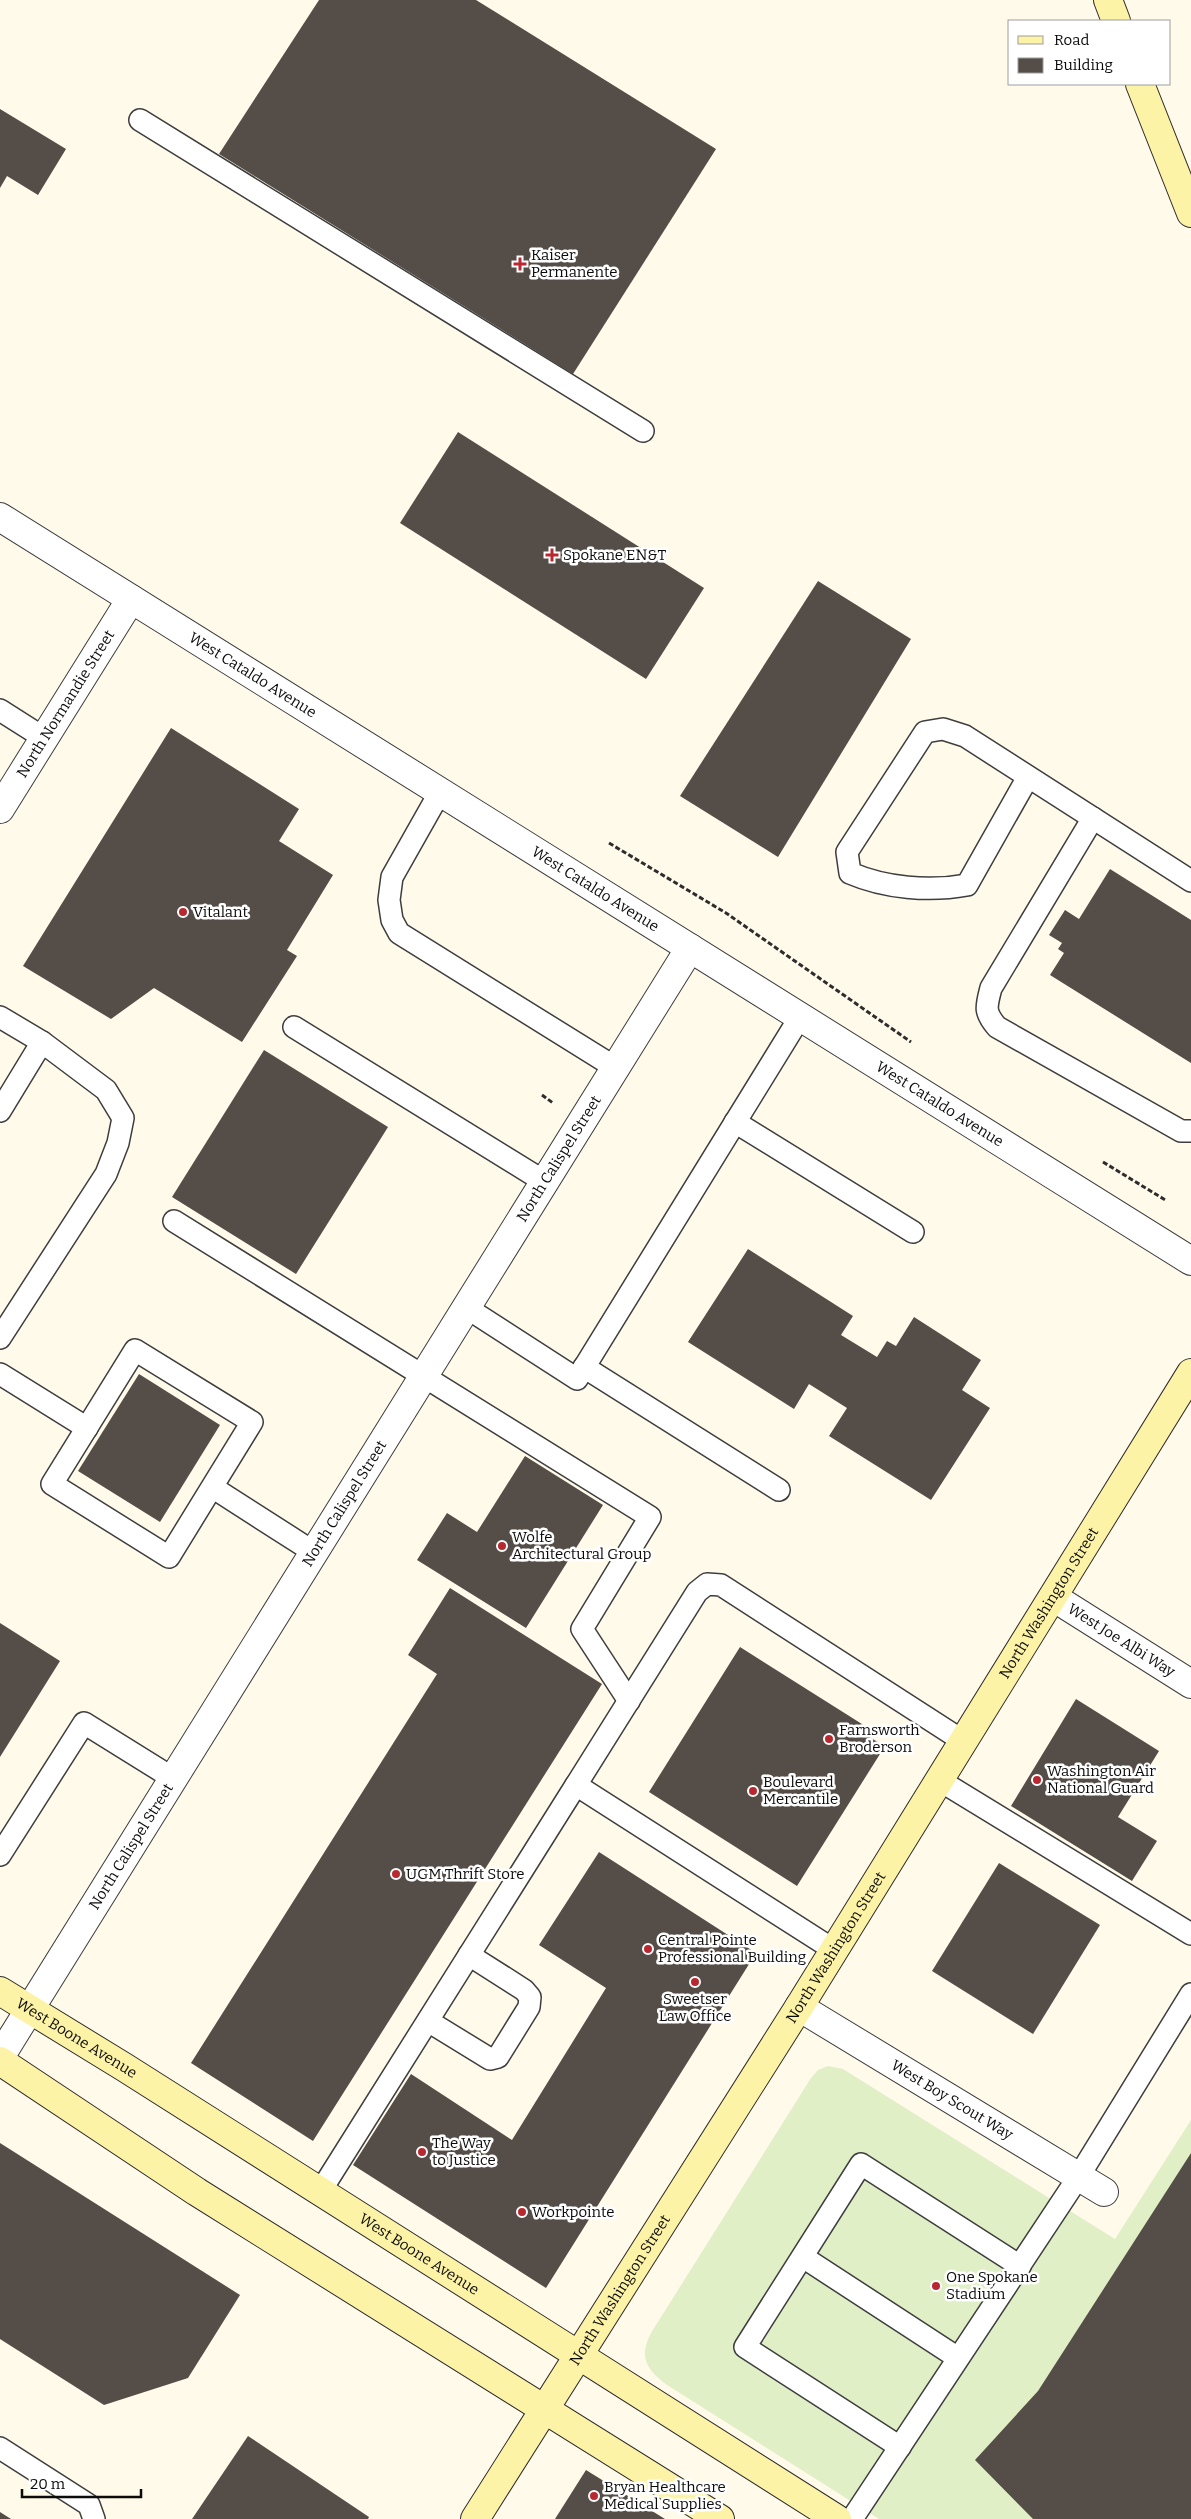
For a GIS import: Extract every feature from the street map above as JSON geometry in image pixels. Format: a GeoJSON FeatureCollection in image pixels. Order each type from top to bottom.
{"type":"FeatureCollection","features":[{"type":"Feature","properties":{"kind":"main road"},"geometry":{"type":"LineString","coordinates":[[1108,0],[1116,20]]}},
{"type":"Feature","properties":{"kind":"main road"},"geometry":{"type":"LineString","coordinates":[[1140,85],[1191,213]]}},
{"type":"Feature","properties":{"kind":"main road","name":"North Washington Street"},"geometry":{"type":"LineString","coordinates":[[475,2519],[800,2006],[1191,1373]]}},
{"type":"Feature","properties":{"kind":"main road","name":"West Boone Avenue"},"geometry":{"type":"LineString","coordinates":[[0,1991],[838,2519]]}},
{"type":"Feature","properties":{"kind":"main road"},"geometry":{"type":"LineString","coordinates":[[0,2061],[197,2192],[720,2519]]}},
{"type":"Feature","properties":{"kind":"street","name":"West Cataldo Avenue"},"geometry":{"type":"LineString","coordinates":[[0,517],[1191,1261]]}},
{"type":"Feature","properties":{"kind":"street","name":"North Normandie Street"},"geometry":{"type":"LineString","coordinates":[[0,809],[131,599]]}},
{"type":"Feature","properties":{"kind":"street","name":"North Calispel Street"},"geometry":{"type":"LineString","coordinates":[[0,2057],[690,948]]}},
{"type":"Feature","properties":{"kind":"street","name":"West Joe Albi Way"},"geometry":{"type":"LineString","coordinates":[[1053,1597],[1191,1684]]}},
{"type":"Feature","properties":{"kind":"street","name":"West Boy Scout Way"},"geometry":{"type":"LineString","coordinates":[[800,2006],[1104,2192]]}},
{"type":"Feature","properties":{"kind":"lane"},"geometry":{"type":"LineString","coordinates":[[140,120],[643,431]]}},
{"type":"Feature","properties":{"kind":"lane"},"geometry":{"type":"LineString","coordinates":[[0,710],[44,738]]}},
{"type":"Feature","properties":{"kind":"lane"},"geometry":{"type":"LineString","coordinates":[[1028,777],[967,885],[944,889],[871,882],[850,873],[847,852],[925,732],[943,729],[966,736],[1191,881]]}},
{"type":"Feature","properties":{"kind":"lane"},"geometry":{"type":"LineString","coordinates":[[440,792],[392,877],[389,900],[392,920],[399,933],[616,1068]]}},
{"type":"Feature","properties":{"kind":"lane"},"geometry":{"type":"LineString","coordinates":[[1093,818],[991,988],[987,1005],[988,1016],[997,1027],[1181,1131],[1191,1132]]}},
{"type":"Feature","properties":{"kind":"lane"},"geometry":{"type":"LineString","coordinates":[[0,1017],[42,1042],[106,1090],[123,1118],[118,1143],[106,1174],[0,1338]]}},
{"type":"Feature","properties":{"kind":"lane"},"geometry":{"type":"LineString","coordinates":[[466,1308],[577,1379],[800,1017]]}},
{"type":"Feature","properties":{"kind":"lane"},"geometry":{"type":"LineString","coordinates":[[294,1027],[545,1182]]}},
{"type":"Feature","properties":{"kind":"lane"},"geometry":{"type":"LineString","coordinates":[[0,1111],[42,1042]]}},
{"type":"Feature","properties":{"kind":"lane"},"geometry":{"type":"LineString","coordinates":[[735,1122],[914,1232]]}},
{"type":"Feature","properties":{"kind":"lane"},"geometry":{"type":"LineString","coordinates":[[174,1221],[650,1517],[582,1629],[629,1701]]}},
{"type":"Feature","properties":{"kind":"lane"},"geometry":{"type":"LineString","coordinates":[[135,1350],[252,1422],[212,1487],[169,1557],[52,1484],[135,1350]]}},
{"type":"Feature","properties":{"kind":"lane"},"geometry":{"type":"LineString","coordinates":[[584,1367],[778,1490]]}},
{"type":"Feature","properties":{"kind":"lane"},"geometry":{"type":"LineString","coordinates":[[0,1374],[87,1428]]}},
{"type":"Feature","properties":{"kind":"lane"},"geometry":{"type":"LineString","coordinates":[[212,1487],[314,1553]]}},
{"type":"Feature","properties":{"kind":"lane"},"geometry":{"type":"LineString","coordinates":[[320,2192],[697,1592],[707,1584],[721,1585],[963,1741]]}},
{"type":"Feature","properties":{"kind":"lane"},"geometry":{"type":"LineString","coordinates":[[0,1855],[84,1723],[174,1779]]}},
{"type":"Feature","properties":{"kind":"lane"},"geometry":{"type":"LineString","coordinates":[[939,1780],[1191,1934]]}},
{"type":"Feature","properties":{"kind":"lane"},"geometry":{"type":"LineString","coordinates":[[576,1785],[834,1950]]}},
{"type":"Feature","properties":{"kind":"lane"},"geometry":{"type":"LineString","coordinates":[[428,2021],[490,2059],[498,2057],[529,2007],[530,1997],[524,1990],[469,1955]]}},
{"type":"Feature","properties":{"kind":"lane"},"geometry":{"type":"LineString","coordinates":[[852,2519],[1079,2176],[1191,1994]]}},
{"type":"Feature","properties":{"kind":"lane"},"geometry":{"type":"LineString","coordinates":[[900,2447],[745,2347],[861,2164],[1020,2266]]}},
{"type":"Feature","properties":{"kind":"lane"},"geometry":{"type":"LineString","coordinates":[[802,2257],[958,2358]]}},
{"type":"Feature","properties":{"kind":"lane"},"geometry":{"type":"LineString","coordinates":[[0,2448],[89,2505],[94,2519]]}},
{"type":"Feature","properties":{"kind":"path"},"geometry":{"type":"LineString","coordinates":[[609,843],[726,913],[912,1043]]}},
{"type":"Feature","properties":{"kind":"path"},"geometry":{"type":"LineString","coordinates":[[1101,1161],[1167,1201]]}},
{"type":"Feature","properties":{"kind":"green space","name":"One Spokane Stadium"},"geometry":{"type":"Polygon","coordinates":[[[828,2066],[843,2069],[1115,2239],[1191,2120],[1191,2519],[879,2519],[667,2385],[654,2374],[645,2356],[647,2342],[651,2333],[811,2078],[818,2070],[828,2066]]]}},
{"type":"Feature","properties":{"kind":"building","name":"Kaiser Permanente"},"geometry":{"type":"Polygon","coordinates":[[[319,0],[476,0],[716,149],[573,374],[219,154],[319,0]]]}},
{"type":"Feature","properties":{"kind":"building"},"geometry":{"type":"Polygon","coordinates":[[[0,109],[66,149],[38,195],[7,176],[0,188],[0,109]]]}},
{"type":"Feature","properties":{"kind":"building","name":"Spokane EN&T"},"geometry":{"type":"Polygon","coordinates":[[[458,432],[704,588],[646,679],[400,523],[458,432]]]}},
{"type":"Feature","properties":{"kind":"building"},"geometry":{"type":"Polygon","coordinates":[[[818,581],[911,639],[778,857],[680,796],[818,581]]]}},
{"type":"Feature","properties":{"kind":"building","name":"Vitalant"},"geometry":{"type":"Polygon","coordinates":[[[171,728],[299,809],[279,841],[333,875],[287,950],[297,956],[242,1042],[154,988],[111,1019],[23,966],[171,728]]]}},
{"type":"Feature","properties":{"kind":"building"},"geometry":{"type":"Polygon","coordinates":[[[1110,869],[1191,920],[1191,1063],[1050,975],[1064,953],[1058,949],[1062,943],[1049,935],[1065,910],[1079,919],[1110,869]]]}},
{"type":"Feature","properties":{"kind":"building"},"geometry":{"type":"Polygon","coordinates":[[[264,1050],[388,1127],[296,1274],[172,1197],[264,1050]]]}},
{"type":"Feature","properties":{"kind":"building"},"geometry":{"type":"Polygon","coordinates":[[[748,1249],[853,1316],[841,1335],[877,1357],[887,1341],[896,1346],[914,1317],[981,1360],[962,1390],[990,1408],[931,1500],[829,1436],[847,1408],[809,1384],[794,1409],[688,1342],[748,1249]]]}},
{"type":"Feature","properties":{"kind":"building"},"geometry":{"type":"Polygon","coordinates":[[[139,1374],[220,1425],[160,1522],[78,1471],[139,1374]]]}},
{"type":"Feature","properties":{"kind":"building","name":"Wolfe Architectural Group"},"geometry":{"type":"Polygon","coordinates":[[[525,1456],[603,1505],[526,1628],[417,1560],[447,1513],[477,1532],[525,1456]]]}},
{"type":"Feature","properties":{"kind":"building","name":"UGM Thrift Store"},"geometry":{"type":"Polygon","coordinates":[[[450,1588],[602,1684],[313,2141],[191,2063],[437,1674],[408,1655],[450,1588]]]}},
{"type":"Feature","properties":{"kind":"building"},"geometry":{"type":"Polygon","coordinates":[[[0,1623],[60,1661],[0,1757],[0,1623]]]}},
{"type":"Feature","properties":{"kind":"building","name":"Boulevard Mercantile"},"geometry":{"type":"Polygon","coordinates":[[[740,1647],[873,1731],[869,1737],[885,1746],[797,1886],[649,1792],[740,1647]]]}},
{"type":"Feature","properties":{"kind":"building"},"geometry":{"type":"Polygon","coordinates":[[[1076,1699],[1159,1751],[1118,1817],[1157,1841],[1132,1881],[1011,1806],[1076,1699]]]}},
{"type":"Feature","properties":{"kind":"building"},"geometry":{"type":"Polygon","coordinates":[[[599,1852],[756,1953],[546,2288],[353,2165],[411,2074],[512,2140],[606,1988],[539,1945],[599,1852]]]}},
{"type":"Feature","properties":{"kind":"building"},"geometry":{"type":"Polygon","coordinates":[[[999,1863],[1100,1925],[1033,2034],[932,1971],[999,1863]]]}},
{"type":"Feature","properties":{"kind":"building"},"geometry":{"type":"Polygon","coordinates":[[[0,2143],[240,2295],[188,2378],[104,2405],[0,2339],[0,2143]]]}},
{"type":"Feature","properties":{"kind":"building"},"geometry":{"type":"Polygon","coordinates":[[[1191,2153],[1191,2519],[1033,2519],[975,2460],[1038,2391],[1191,2153]]]}},
{"type":"Feature","properties":{"kind":"building"},"geometry":{"type":"Polygon","coordinates":[[[248,2436],[369,2517],[368,2519],[192,2519],[248,2436]]]}},
{"type":"Feature","properties":{"kind":"building"},"geometry":{"type":"Polygon","coordinates":[[[586,2470],[665,2519],[555,2519],[586,2470]]]}},
{"type":"Feature","properties":{"kind":"building"},"geometry":{"type":"Polygon","coordinates":[[[0,2512],[11,2519],[0,2519],[0,2512]]]}},
{"type":"Feature","properties":{"kind":"place","name":"Kaiser Permanente"},"geometry":{"type":"Point","coordinates":[520,264]}},
{"type":"Feature","properties":{"kind":"place","name":"Spokane EN&T"},"geometry":{"type":"Point","coordinates":[552,555]}},
{"type":"Feature","properties":{"kind":"place","name":"Vitalant"},"geometry":{"type":"Point","coordinates":[183,912]}},
{"type":"Feature","properties":{"kind":"place","name":"Wolfe Architectural Group"},"geometry":{"type":"Point","coordinates":[502,1546]}},
{"type":"Feature","properties":{"kind":"place","name":"Farnsworth Broderson"},"geometry":{"type":"Point","coordinates":[829,1739]}},
{"type":"Feature","properties":{"kind":"place","name":"Washington Air National Guard"},"geometry":{"type":"Point","coordinates":[1037,1780]}},
{"type":"Feature","properties":{"kind":"place","name":"Boulevard Mercantile"},"geometry":{"type":"Point","coordinates":[753,1791]}},
{"type":"Feature","properties":{"kind":"place","name":"UGM Thrift Store"},"geometry":{"type":"Point","coordinates":[396,1874]}},
{"type":"Feature","properties":{"kind":"place","name":"Central Pointe Professional Building"},"geometry":{"type":"Point","coordinates":[648,1949]}},
{"type":"Feature","properties":{"kind":"place","name":"Sweetser Law Office"},"geometry":{"type":"Point","coordinates":[695,1982]}},
{"type":"Feature","properties":{"kind":"place","name":"The Way to Justice"},"geometry":{"type":"Point","coordinates":[422,2152]}},
{"type":"Feature","properties":{"kind":"place","name":"Workpointe"},"geometry":{"type":"Point","coordinates":[522,2212]}},
{"type":"Feature","properties":{"kind":"place","name":"One Spokane Stadium"},"geometry":{"type":"Point","coordinates":[936,2286]}},
{"type":"Feature","properties":{"kind":"place","name":"Bryan Healthcare Medical Supplies"},"geometry":{"type":"Point","coordinates":[594,2496]}}]}
